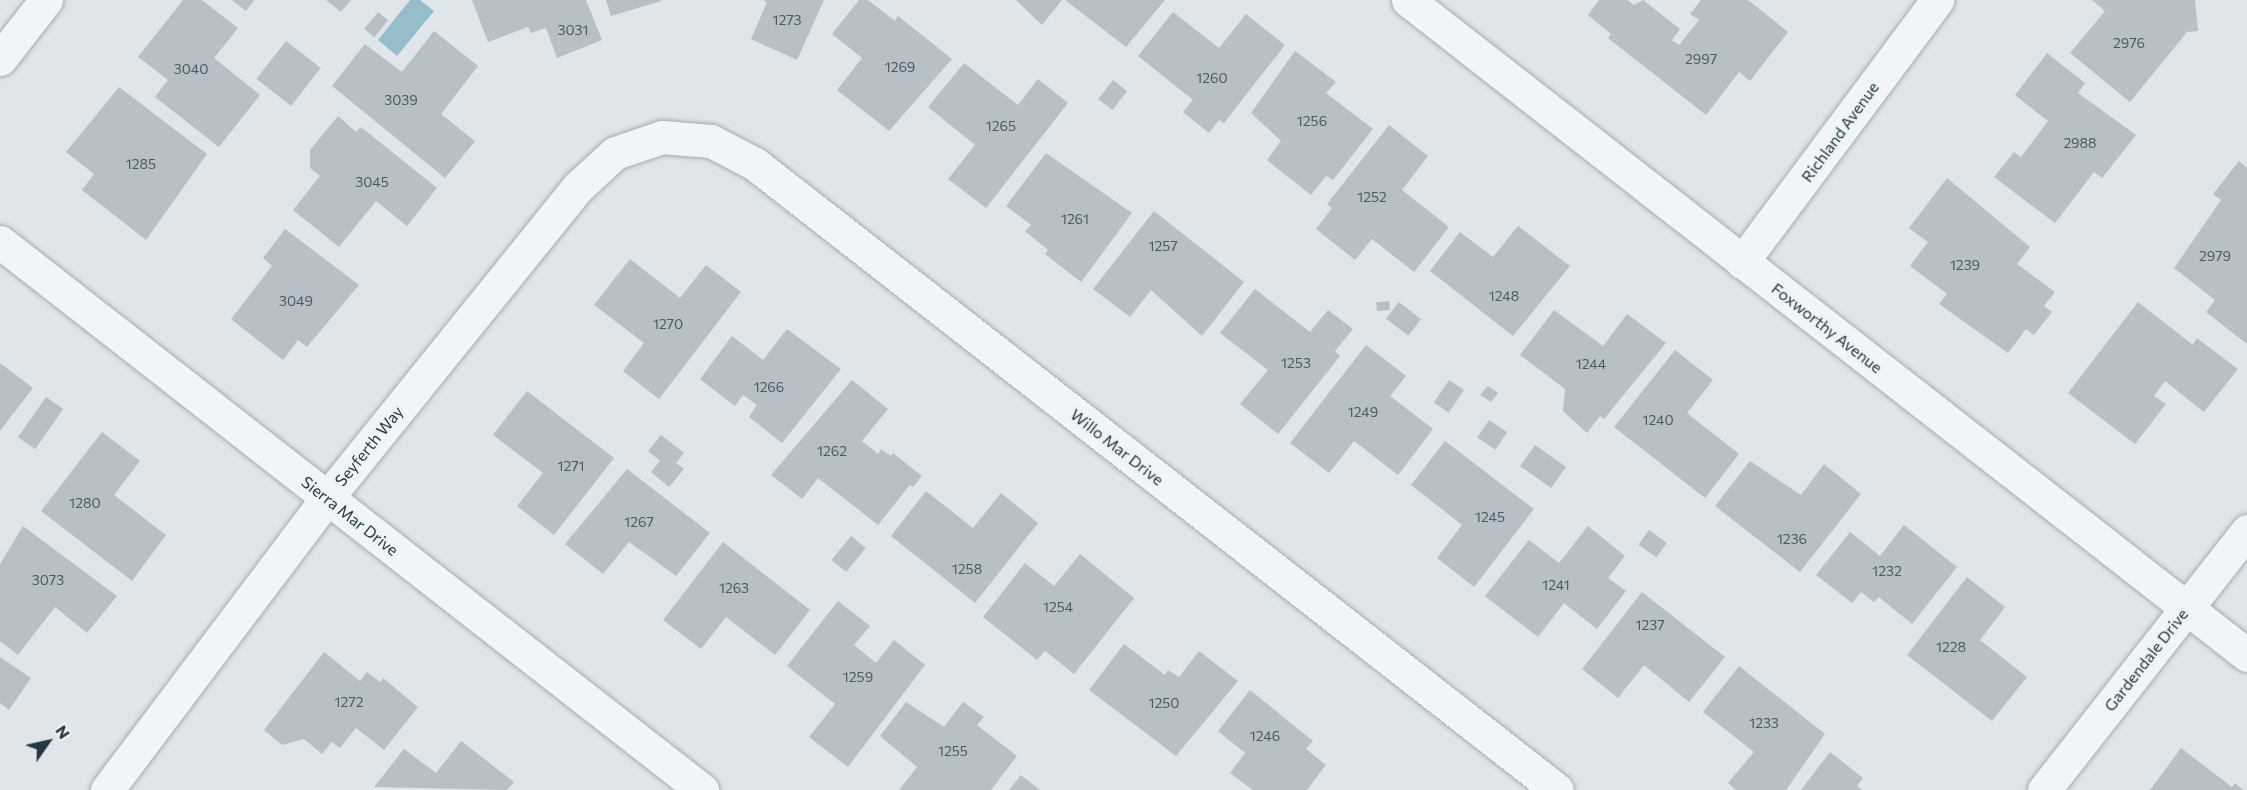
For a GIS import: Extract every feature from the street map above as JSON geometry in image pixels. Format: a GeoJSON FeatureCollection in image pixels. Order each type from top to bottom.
{"type":"FeatureCollection","features":[{"type":"Feature","properties":{"kind":"street"},"geometry":{"type":"LineString","coordinates":[[0,59],[46,0]]}},
{"type":"Feature","properties":{"kind":"street","name":"Foxworthy Avenue"},"geometry":{"type":"LineString","coordinates":[[1408,0],[2247,655]]}},
{"type":"Feature","properties":{"kind":"street","name":"Richland Avenue"},"geometry":{"type":"LineString","coordinates":[[1742,262],[1937,0]]}},
{"type":"Feature","properties":{"kind":"street","name":"Seyferth Way"},"geometry":{"type":"LineString","coordinates":[[107,790],[327,498],[578,187],[615,153],[662,137]]}},
{"type":"Feature","properties":{"kind":"street","name":"Willo Mar Drive"},"geometry":{"type":"LineString","coordinates":[[662,137],[711,141],[754,164],[1557,790]]}},
{"type":"Feature","properties":{"kind":"street","name":"Sierra Mar Drive"},"geometry":{"type":"LineString","coordinates":[[0,242],[702,790]]}},
{"type":"Feature","properties":{"kind":"street","name":"Gardendale Drive"},"geometry":{"type":"LineString","coordinates":[[2044,790],[2247,531]]}},
{"type":"Feature","properties":{"kind":"water"},"geometry":{"type":"Polygon","coordinates":[[[410,0],[420,0],[434,11],[397,56],[378,40],[410,0]]]}},
{"type":"Feature","properties":{"kind":"building"},"geometry":{"type":"Polygon","coordinates":[[[183,0],[202,0],[238,28],[214,58],[260,95],[219,147],[155,97],[168,80],[138,57],[183,0]]]}},
{"type":"Feature","properties":{"kind":"building"},"geometry":{"type":"Polygon","coordinates":[[[232,0],[254,0],[246,11],[232,0]]]}},
{"type":"Feature","properties":{"kind":"building"},"geometry":{"type":"Polygon","coordinates":[[[326,0],[351,0],[341,12],[326,0]]]}},
{"type":"Feature","properties":{"kind":"building"},"geometry":{"type":"Polygon","coordinates":[[[472,0],[586,0],[602,40],[557,58],[546,28],[531,33],[528,27],[488,42],[472,0]]]}},
{"type":"Feature","properties":{"kind":"building"},"geometry":{"type":"Polygon","coordinates":[[[606,0],[661,0],[661,1],[611,16],[606,0]]]}},
{"type":"Feature","properties":{"kind":"building"},"geometry":{"type":"Polygon","coordinates":[[[763,0],[824,0],[797,60],[751,39],[767,2],[763,0]]]}},
{"type":"Feature","properties":{"kind":"building"},"geometry":{"type":"Polygon","coordinates":[[[859,0],[868,0],[895,21],[898,16],[952,59],[889,131],[837,90],[862,58],[832,34],[859,0]]]}},
{"type":"Feature","properties":{"kind":"building"},"geometry":{"type":"Polygon","coordinates":[[[1016,0],[1062,0],[1042,25],[1016,0]]]}},
{"type":"Feature","properties":{"kind":"building"},"geometry":{"type":"Polygon","coordinates":[[[1065,0],[1165,0],[1126,47],[1065,0]]]}},
{"type":"Feature","properties":{"kind":"building"},"geometry":{"type":"Polygon","coordinates":[[[1599,0],[1627,0],[1634,5],[1643,0],[1680,29],[1672,40],[1679,45],[1699,20],[1690,14],[1701,0],[1748,0],[1788,32],[1750,81],[1739,72],[1706,115],[1608,38],[1611,34],[1588,15],[1599,0]]]}},
{"type":"Feature","properties":{"kind":"building"},"geometry":{"type":"Polygon","coordinates":[[[2092,0],[2195,0],[2198,31],[2187,32],[2130,102],[2070,53],[2105,11],[2092,0]]]}},
{"type":"Feature","properties":{"kind":"building"},"geometry":{"type":"Polygon","coordinates":[[[378,12],[388,20],[374,37],[364,29],[378,12]]]}},
{"type":"Feature","properties":{"kind":"building"},"geometry":{"type":"Polygon","coordinates":[[[1173,12],[1219,48],[1246,14],[1285,45],[1224,123],[1219,120],[1209,133],[1183,112],[1193,100],[1138,56],[1173,12]]]}},
{"type":"Feature","properties":{"kind":"building"},"geometry":{"type":"Polygon","coordinates":[[[434,31],[478,66],[441,114],[475,141],[445,178],[332,86],[365,44],[402,72],[434,31]]]}},
{"type":"Feature","properties":{"kind":"building"},"geometry":{"type":"Polygon","coordinates":[[[286,41],[321,68],[291,106],[256,79],[286,41]]]}},
{"type":"Feature","properties":{"kind":"building"},"geometry":{"type":"Polygon","coordinates":[[[1295,51],[1336,82],[1326,93],[1373,129],[1333,180],[1326,176],[1311,195],[1267,160],[1281,141],[1251,113],[1295,51]]]}},
{"type":"Feature","properties":{"kind":"building"},"geometry":{"type":"Polygon","coordinates":[[[2047,53],[2085,83],[2078,93],[2136,135],[2102,178],[2094,172],[2055,223],[1994,177],[2014,152],[2021,157],[2048,121],[2015,95],[2047,53]]]}},
{"type":"Feature","properties":{"kind":"building"},"geometry":{"type":"Polygon","coordinates":[[[964,63],[1018,105],[1038,79],[1068,103],[986,208],[948,179],[975,145],[928,107],[964,63]]]}},
{"type":"Feature","properties":{"kind":"building"},"geometry":{"type":"Polygon","coordinates":[[[1113,80],[1127,91],[1112,110],[1098,99],[1113,80]]]}},
{"type":"Feature","properties":{"kind":"building"},"geometry":{"type":"Polygon","coordinates":[[[119,87],[207,154],[146,240],[82,190],[94,174],[66,152],[119,87]]]}},
{"type":"Feature","properties":{"kind":"building"},"geometry":{"type":"Polygon","coordinates":[[[338,116],[356,132],[361,127],[437,188],[407,226],[376,201],[339,247],[293,210],[320,176],[310,168],[310,150],[338,116]]]}},
{"type":"Feature","properties":{"kind":"building"},"geometry":{"type":"Polygon","coordinates":[[[1389,125],[1428,156],[1402,190],[1449,227],[1414,272],[1372,239],[1355,260],[1316,229],[1332,208],[1327,204],[1389,125]]]}},
{"type":"Feature","properties":{"kind":"building"},"geometry":{"type":"Polygon","coordinates":[[[1046,153],[1132,213],[1081,282],[1045,254],[1048,250],[1025,231],[1031,225],[1006,206],[1046,153]]]}},
{"type":"Feature","properties":{"kind":"building"},"geometry":{"type":"Polygon","coordinates":[[[2239,161],[2247,168],[2247,344],[2206,312],[2215,300],[2174,268],[2221,200],[2213,194],[2239,161]]]}},
{"type":"Feature","properties":{"kind":"building"},"geometry":{"type":"Polygon","coordinates":[[[1947,178],[2030,247],[2017,264],[2055,292],[2044,306],[2052,312],[2034,335],[2026,329],[2008,353],[1939,304],[1947,294],[1910,266],[1928,242],[1909,228],[1947,178]]]}},
{"type":"Feature","properties":{"kind":"building"},"geometry":{"type":"Polygon","coordinates":[[[1154,211],[1244,282],[1202,336],[1151,290],[1130,317],[1093,289],[1154,211]]]}},
{"type":"Feature","properties":{"kind":"building"},"geometry":{"type":"Polygon","coordinates":[[[1518,226],[1570,266],[1513,336],[1430,271],[1460,232],[1493,257],[1518,226]]]}},
{"type":"Feature","properties":{"kind":"building"},"geometry":{"type":"Polygon","coordinates":[[[285,229],[359,285],[307,347],[298,340],[283,360],[231,319],[272,266],[263,258],[285,229]]]}},
{"type":"Feature","properties":{"kind":"building"},"geometry":{"type":"Polygon","coordinates":[[[630,259],[680,298],[706,265],[741,292],[659,399],[623,371],[644,343],[594,305],[630,259]]]}},
{"type":"Feature","properties":{"kind":"building"},"geometry":{"type":"Polygon","coordinates":[[[1255,289],[1310,332],[1328,310],[1353,329],[1335,351],[1340,356],[1278,434],[1240,404],[1268,370],[1220,333],[1255,289]]]}},
{"type":"Feature","properties":{"kind":"building"},"geometry":{"type":"Polygon","coordinates":[[[1389,301],[1390,310],[1377,311],[1376,302],[1389,301]]]}},
{"type":"Feature","properties":{"kind":"building"},"geometry":{"type":"Polygon","coordinates":[[[1399,302],[1421,319],[1408,336],[1386,319],[1399,302]]]}},
{"type":"Feature","properties":{"kind":"building"},"geometry":{"type":"Polygon","coordinates":[[[2138,302],[2193,345],[2197,338],[2238,369],[2204,412],[2165,381],[2154,396],[2166,404],[2135,444],[2068,393],[2138,302]]]}},
{"type":"Feature","properties":{"kind":"building"},"geometry":{"type":"Polygon","coordinates":[[[1554,310],[1603,346],[1627,314],[1666,343],[1604,419],[1600,416],[1587,433],[1563,411],[1565,389],[1520,355],[1554,310]]]}},
{"type":"Feature","properties":{"kind":"building"},"geometry":{"type":"Polygon","coordinates":[[[787,329],[841,369],[782,443],[749,417],[757,405],[743,395],[735,406],[700,379],[732,336],[763,360],[787,329]]]}},
{"type":"Feature","properties":{"kind":"building"},"geometry":{"type":"Polygon","coordinates":[[[1366,345],[1406,376],[1390,396],[1433,429],[1398,475],[1354,441],[1329,473],[1290,443],[1366,345]]]}},
{"type":"Feature","properties":{"kind":"building"},"geometry":{"type":"Polygon","coordinates":[[[1675,350],[1713,380],[1687,413],[1739,454],[1705,498],[1614,427],[1675,350]]]}},
{"type":"Feature","properties":{"kind":"building"},"geometry":{"type":"Polygon","coordinates":[[[0,363],[33,388],[0,431],[0,363]]]}},
{"type":"Feature","properties":{"kind":"building"},"geometry":{"type":"Polygon","coordinates":[[[852,380],[888,409],[862,441],[878,454],[881,449],[891,456],[893,453],[922,476],[913,487],[910,485],[878,525],[818,478],[802,499],[771,475],[852,380]]]}},
{"type":"Feature","properties":{"kind":"building"},"geometry":{"type":"Polygon","coordinates":[[[1449,380],[1464,390],[1449,412],[1434,402],[1449,380]]]}},
{"type":"Feature","properties":{"kind":"building"},"geometry":{"type":"Polygon","coordinates":[[[1488,386],[1498,393],[1491,402],[1480,395],[1488,386]]]}},
{"type":"Feature","properties":{"kind":"building"},"geometry":{"type":"Polygon","coordinates":[[[527,391],[614,458],[554,535],[517,506],[543,473],[493,435],[527,391]]]}},
{"type":"Feature","properties":{"kind":"building"},"geometry":{"type":"Polygon","coordinates":[[[46,397],[63,409],[35,449],[18,437],[46,397]]]}},
{"type":"Feature","properties":{"kind":"building"},"geometry":{"type":"Polygon","coordinates":[[[1489,420],[1507,432],[1495,450],[1477,437],[1489,420]]]}},
{"type":"Feature","properties":{"kind":"building"},"geometry":{"type":"Polygon","coordinates":[[[102,432],[140,461],[114,495],[166,535],[132,581],[41,511],[102,432]]]}},
{"type":"Feature","properties":{"kind":"building"},"geometry":{"type":"Polygon","coordinates":[[[661,435],[684,453],[676,463],[684,469],[669,487],[651,472],[660,461],[648,451],[661,435]]]}},
{"type":"Feature","properties":{"kind":"building"},"geometry":{"type":"Polygon","coordinates":[[[1445,441],[1534,509],[1474,587],[1437,558],[1462,525],[1411,485],[1445,441]]]}},
{"type":"Feature","properties":{"kind":"building"},"geometry":{"type":"Polygon","coordinates":[[[1535,445],[1566,467],[1551,488],[1520,466],[1535,445]]]}},
{"type":"Feature","properties":{"kind":"building"},"geometry":{"type":"Polygon","coordinates":[[[1750,461],[1801,495],[1824,464],[1861,494],[1800,572],[1715,506],[1750,461]]]}},
{"type":"Feature","properties":{"kind":"building"},"geometry":{"type":"Polygon","coordinates":[[[627,469],[710,533],[676,576],[629,542],[603,574],[565,544],[627,469]]]}},
{"type":"Feature","properties":{"kind":"building"},"geometry":{"type":"Polygon","coordinates":[[[926,491],[973,528],[1001,493],[1038,523],[975,603],[891,536],[926,491]]]}},
{"type":"Feature","properties":{"kind":"building"},"geometry":{"type":"Polygon","coordinates":[[[1904,525],[1957,567],[1912,624],[1879,597],[1874,602],[1861,592],[1852,603],[1816,575],[1850,532],[1880,556],[1904,525]]]}},
{"type":"Feature","properties":{"kind":"building"},"geometry":{"type":"Polygon","coordinates":[[[23,526],[117,596],[87,633],[55,607],[18,655],[0,641],[0,564],[23,526]]]}},
{"type":"Feature","properties":{"kind":"building"},"geometry":{"type":"Polygon","coordinates":[[[1588,526],[1625,556],[1608,578],[1626,591],[1597,629],[1564,603],[1538,637],[1485,596],[1529,540],[1559,563],[1588,526]]]}},
{"type":"Feature","properties":{"kind":"building"},"geometry":{"type":"Polygon","coordinates":[[[1649,530],[1667,543],[1656,557],[1638,545],[1649,530]]]}},
{"type":"Feature","properties":{"kind":"building"},"geometry":{"type":"Polygon","coordinates":[[[851,536],[866,548],[846,572],[831,560],[851,536]]]}},
{"type":"Feature","properties":{"kind":"building"},"geometry":{"type":"Polygon","coordinates":[[[723,542],[810,610],[775,655],[726,617],[701,649],[663,620],[723,542]]]}},
{"type":"Feature","properties":{"kind":"building"},"geometry":{"type":"Polygon","coordinates":[[[1080,554],[1134,598],[1074,674],[1045,651],[1037,660],[983,617],[1025,563],[1054,586],[1080,554]]]}},
{"type":"Feature","properties":{"kind":"building"},"geometry":{"type":"Polygon","coordinates":[[[1967,577],[2005,607],[1980,640],[2027,677],[1992,721],[1907,655],[1967,577]]]}},
{"type":"Feature","properties":{"kind":"building"},"geometry":{"type":"Polygon","coordinates":[[[1642,592],[1725,657],[1689,702],[1644,665],[1618,698],[1582,669],[1642,592]]]}},
{"type":"Feature","properties":{"kind":"building"},"geometry":{"type":"Polygon","coordinates":[[[838,601],[870,626],[854,645],[876,663],[894,640],[925,665],[848,767],[809,737],[835,704],[787,666],[838,601]]]}},
{"type":"Feature","properties":{"kind":"building"},"geometry":{"type":"Polygon","coordinates":[[[1124,644],[1165,675],[1168,670],[1179,677],[1199,651],[1238,681],[1176,756],[1089,690],[1124,644]]]}},
{"type":"Feature","properties":{"kind":"building"},"geometry":{"type":"Polygon","coordinates":[[[324,652],[360,681],[367,672],[380,682],[383,678],[418,707],[384,750],[356,728],[340,748],[332,742],[322,754],[304,739],[282,745],[264,730],[324,652]]]}},
{"type":"Feature","properties":{"kind":"building"},"geometry":{"type":"Polygon","coordinates":[[[0,657],[31,678],[9,710],[0,703],[0,657]]]}},
{"type":"Feature","properties":{"kind":"building"},"geometry":{"type":"Polygon","coordinates":[[[1739,666],[1825,734],[1786,790],[1736,790],[1728,783],[1754,752],[1703,712],[1739,666]]]}},
{"type":"Feature","properties":{"kind":"building"},"geometry":{"type":"Polygon","coordinates":[[[1250,690],[1313,741],[1306,749],[1326,765],[1307,790],[1253,790],[1230,773],[1245,753],[1218,731],[1250,690]]]}},
{"type":"Feature","properties":{"kind":"building"},"geometry":{"type":"Polygon","coordinates":[[[906,702],[944,727],[963,702],[984,717],[977,725],[1017,756],[991,790],[899,790],[917,767],[880,736],[906,702]]]}},
{"type":"Feature","properties":{"kind":"building"},"geometry":{"type":"Polygon","coordinates":[[[461,741],[514,782],[507,790],[374,787],[404,749],[436,773],[461,741]]]}},
{"type":"Feature","properties":{"kind":"building"},"geometry":{"type":"Polygon","coordinates":[[[2181,748],[2232,787],[2235,783],[2243,790],[2150,790],[2181,748]]]}},
{"type":"Feature","properties":{"kind":"building"},"geometry":{"type":"Polygon","coordinates":[[[1830,752],[1863,778],[1857,786],[1862,790],[1801,790],[1830,752]]]}},
{"type":"Feature","properties":{"kind":"building"},"geometry":{"type":"Polygon","coordinates":[[[1021,775],[1040,790],[1009,790],[1021,775]]]}}]}
